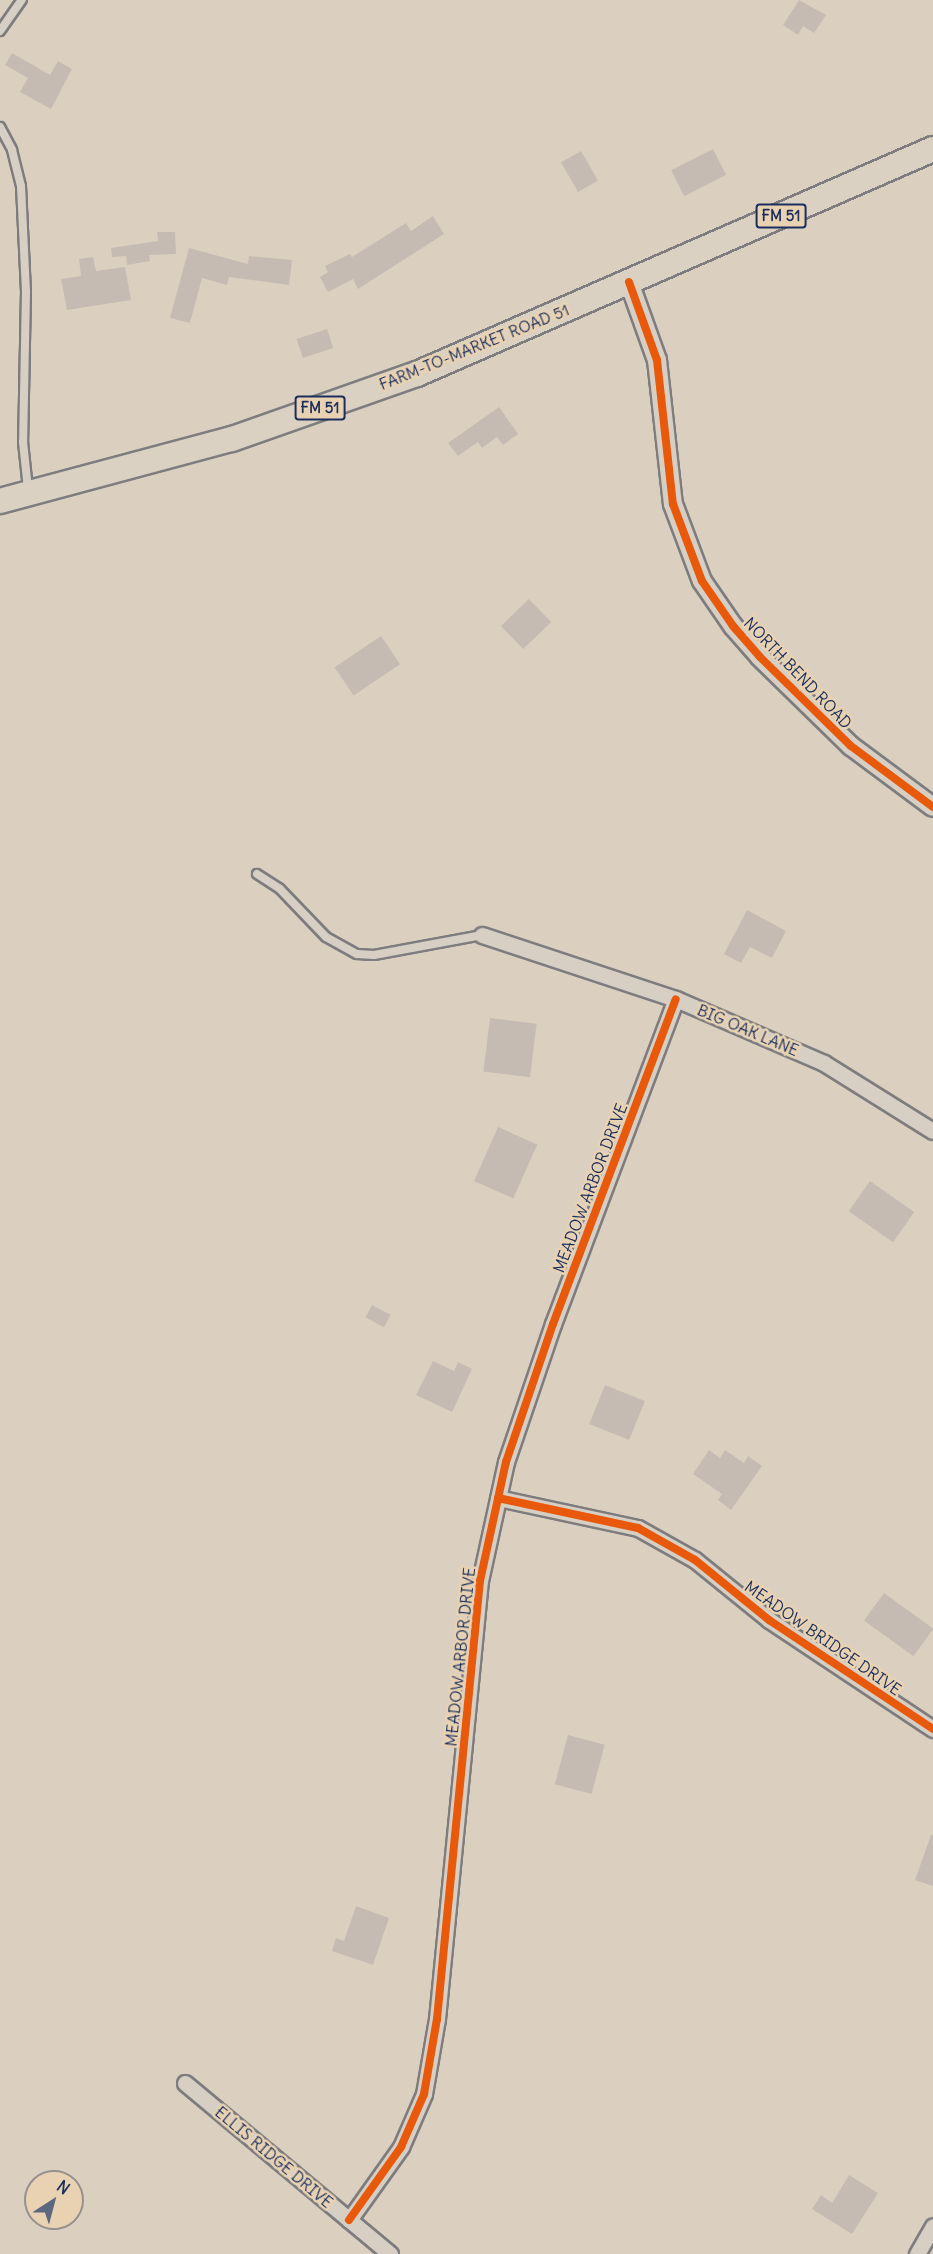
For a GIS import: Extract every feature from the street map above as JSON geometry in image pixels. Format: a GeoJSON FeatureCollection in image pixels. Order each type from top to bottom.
{"type":"FeatureCollection","features":[{"type":"Feature","properties":{"kind":"main road","name":"FARM-TO-MARKET ROAD 51"},"geometry":{"type":"LineString","coordinates":[[0,501],[232,439],[417,374],[933,149]]}},
{"type":"Feature","properties":{"kind":"street","name":"NORTH BEND ROAD"},"geometry":{"type":"LineString","coordinates":[[629,282],[657,360],[673,504],[702,581],[753,649],[851,746],[933,807]]}},
{"type":"Feature","properties":{"kind":"street","name":"BIG OAK LANE"},"geometry":{"type":"LineString","coordinates":[[482,935],[676,999],[824,1063],[933,1131]]}},
{"type":"Feature","properties":{"kind":"street","name":"MEADOW ARBOR DRIVE"},"geometry":{"type":"LineString","coordinates":[[349,2220],[401,2147],[424,2094],[437,2019],[480,1581],[506,1462],[553,1324],[676,999]]}},
{"type":"Feature","properties":{"kind":"street","name":"MEADOW BRIDGE DRIVE"},"geometry":{"type":"LineString","coordinates":[[498,1498],[638,1528],[695,1560],[769,1620],[933,1729]]}},
{"type":"Feature","properties":{"kind":"street","name":"ELLIS RIDGE DRIVE"},"geometry":{"type":"LineString","coordinates":[[185,2083],[390,2254]]}},
{"type":"Feature","properties":{"kind":"street"},"geometry":{"type":"LineString","coordinates":[[917,2254],[933,2226]]}},
{"type":"Feature","properties":{"kind":"lane"},"geometry":{"type":"LineString","coordinates":[[0,31],[22,0]]}},
{"type":"Feature","properties":{"kind":"lane"},"geometry":{"type":"LineString","coordinates":[[0,128],[12,150],[21,186],[26,291],[23,442],[28,494]]}},
{"type":"Feature","properties":{"kind":"lane"},"geometry":{"type":"LineString","coordinates":[[256,874],[280,889],[326,937],[357,954],[374,956],[482,935]]}},
{"type":"Feature","properties":{"kind":"building"},"geometry":{"type":"Polygon","coordinates":[[[799,0],[826,15],[814,33],[803,26],[798,35],[783,25],[799,0]]]}},
{"type":"Feature","properties":{"kind":"building"},"geometry":{"type":"Polygon","coordinates":[[[12,53],[50,75],[58,61],[72,69],[51,109],[20,92],[28,78],[5,65],[12,53]]]}},
{"type":"Feature","properties":{"kind":"building"},"geometry":{"type":"Polygon","coordinates":[[[713,149],[726,175],[684,196],[671,170],[713,149]]]}},
{"type":"Feature","properties":{"kind":"building"},"geometry":{"type":"Polygon","coordinates":[[[581,151],[598,180],[578,192],[561,163],[581,151]]]}},
{"type":"Feature","properties":{"kind":"building"},"geometry":{"type":"Polygon","coordinates":[[[433,216],[444,234],[358,289],[353,279],[328,292],[320,277],[328,272],[325,266],[350,254],[352,257],[406,223],[411,231],[433,216]]]}},
{"type":"Feature","properties":{"kind":"building"},"geometry":{"type":"Polygon","coordinates":[[[157,232],[175,232],[176,254],[149,255],[150,261],[127,265],[126,256],[112,257],[111,248],[158,241],[157,232]]]}},
{"type":"Feature","properties":{"kind":"building"},"geometry":{"type":"Polygon","coordinates":[[[189,248],[248,264],[249,256],[292,260],[289,285],[229,277],[227,285],[202,278],[190,323],[170,318],[189,248]]]}},
{"type":"Feature","properties":{"kind":"building"},"geometry":{"type":"Polygon","coordinates":[[[93,257],[96,271],[125,267],[131,300],[67,310],[61,279],[81,276],[79,259],[93,257]]]}},
{"type":"Feature","properties":{"kind":"building"},"geometry":{"type":"Polygon","coordinates":[[[327,329],[333,348],[303,358],[297,339],[327,329]]]}},
{"type":"Feature","properties":{"kind":"building"},"geometry":{"type":"Polygon","coordinates":[[[499,407],[518,434],[503,445],[497,437],[482,448],[478,442],[458,456],[448,443],[499,407]]]}},
{"type":"Feature","properties":{"kind":"building"},"geometry":{"type":"Polygon","coordinates":[[[529,599],[551,622],[523,649],[501,626],[529,599]]]}},
{"type":"Feature","properties":{"kind":"building"},"geometry":{"type":"Polygon","coordinates":[[[381,636],[400,664],[354,696],[335,667],[381,636]]]}},
{"type":"Feature","properties":{"kind":"building"},"geometry":{"type":"Polygon","coordinates":[[[747,910],[786,931],[772,958],[750,947],[741,963],[724,954],[747,910]]]}},
{"type":"Feature","properties":{"kind":"building"},"geometry":{"type":"Polygon","coordinates":[[[490,1018],[537,1024],[530,1077],[483,1072],[490,1018]]]}},
{"type":"Feature","properties":{"kind":"building"},"geometry":{"type":"Polygon","coordinates":[[[498,1127],[537,1144],[513,1198],[474,1181],[498,1127]]]}},
{"type":"Feature","properties":{"kind":"building"},"geometry":{"type":"Polygon","coordinates":[[[870,1181],[914,1212],[893,1242],[849,1211],[870,1181]]]}},
{"type":"Feature","properties":{"kind":"building"},"geometry":{"type":"Polygon","coordinates":[[[372,1305],[391,1315],[384,1327],[365,1317],[372,1305]]]}},
{"type":"Feature","properties":{"kind":"building"},"geometry":{"type":"Polygon","coordinates":[[[433,1361],[454,1371],[458,1362],[472,1369],[452,1412],[416,1395],[433,1361]]]}},
{"type":"Feature","properties":{"kind":"building"},"geometry":{"type":"Polygon","coordinates":[[[605,1385],[645,1401],[629,1440],[589,1424],[605,1385]]]}},
{"type":"Feature","properties":{"kind":"building"},"geometry":{"type":"Polygon","coordinates":[[[709,1450],[720,1458],[725,1450],[744,1463],[748,1456],[762,1466],[731,1510],[718,1500],[722,1494],[693,1474],[709,1450]]]}},
{"type":"Feature","properties":{"kind":"building"},"geometry":{"type":"Polygon","coordinates":[[[884,1593],[933,1629],[913,1656],[864,1621],[884,1593]]]}},
{"type":"Feature","properties":{"kind":"building"},"geometry":{"type":"Polygon","coordinates":[[[568,1735],[605,1745],[592,1794],[555,1784],[568,1735]]]}},
{"type":"Feature","properties":{"kind":"building"},"geometry":{"type":"Polygon","coordinates":[[[931,1835],[933,1835],[933,1886],[915,1880],[931,1835]]]}},
{"type":"Feature","properties":{"kind":"building"},"geometry":{"type":"Polygon","coordinates":[[[356,1906],[389,1918],[373,1965],[332,1951],[336,1938],[344,1941],[356,1906]]]}},
{"type":"Feature","properties":{"kind":"building"},"geometry":{"type":"Polygon","coordinates":[[[849,2175],[878,2193],[852,2234],[812,2209],[821,2195],[832,2203],[849,2175]]]}},
{"type":"Feature","properties":{"kind":"cycle path"},"geometry":{"type":"LineString","coordinates":[[629,282],[657,360],[673,504],[702,581],[733,626],[760,657],[851,746],[933,807]]}},
{"type":"Feature","properties":{"kind":"cycle path"},"geometry":{"type":"LineString","coordinates":[[349,2220],[401,2147],[424,2094],[437,2019],[480,1581],[506,1462],[553,1324],[676,999]]}},
{"type":"Feature","properties":{"kind":"cycle path"},"geometry":{"type":"LineString","coordinates":[[498,1498],[638,1528],[695,1560],[769,1620],[933,1729]]}}]}
